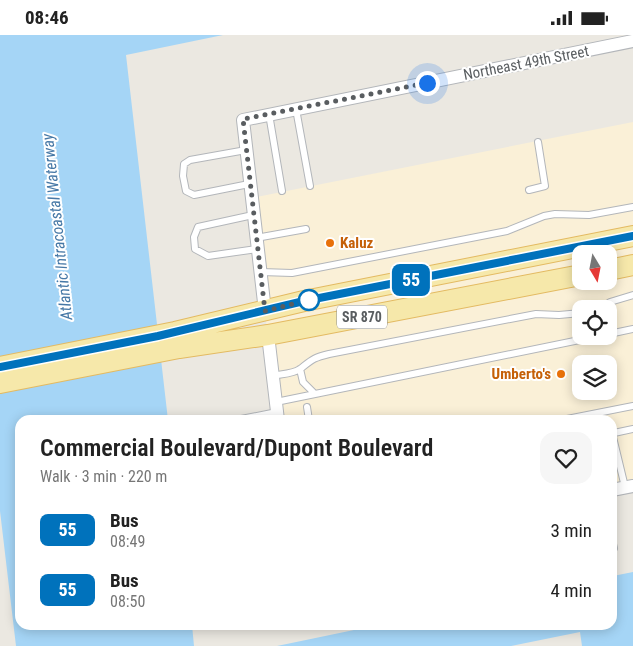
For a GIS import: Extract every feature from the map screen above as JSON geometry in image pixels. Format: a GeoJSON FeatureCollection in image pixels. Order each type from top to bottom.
{"type":"FeatureCollection","features":[{"type":"Feature","properties":{"kind":"main road","name":"SR 870"},"geometry":{"type":"LineString","coordinates":[[602,245],[633,236]]}},
{"type":"Feature","properties":{"kind":"main road","name":"SR 870"},"geometry":{"type":"LineString","coordinates":[[0,383],[177,340],[265,311],[304,301],[572,253]]}},
{"type":"Feature","properties":{"kind":"main road"},"geometry":{"type":"LineString","coordinates":[[542,283],[560,261],[572,256]]}},
{"type":"Feature","properties":{"kind":"main road"},"geometry":{"type":"LineString","coordinates":[[618,268],[633,265]]}},
{"type":"Feature","properties":{"kind":"main road","name":"SR 870"},"geometry":{"type":"LineString","coordinates":[[0,367],[177,340],[268,335],[572,278]]}},
{"type":"Feature","properties":{"kind":"main road"},"geometry":{"type":"LineString","coordinates":[[268,335],[271,325],[304,301]]}},
{"type":"Feature","properties":{"kind":"street","name":"Northeast 49th Street"},"geometry":{"type":"LineString","coordinates":[[246,150],[243,119],[633,41]]}},
{"type":"Feature","properties":{"kind":"street"},"geometry":{"type":"LineString","coordinates":[[246,150],[265,311]]}},
{"type":"Feature","properties":{"kind":"street"},"geometry":{"type":"LineString","coordinates":[[268,335],[277,411]]}},
{"type":"Feature","properties":{"kind":"lane"},"geometry":{"type":"LineString","coordinates":[[296,109],[310,186]]}},
{"type":"Feature","properties":{"kind":"lane"},"geometry":{"type":"LineString","coordinates":[[269,114],[282,191]]}},
{"type":"Feature","properties":{"kind":"lane"},"geometry":{"type":"LineString","coordinates":[[529,190],[545,186],[538,142]]}},
{"type":"Feature","properties":{"kind":"lane"},"geometry":{"type":"LineString","coordinates":[[246,150],[190,160],[184,164],[183,176],[186,191],[194,195],[250,184]]}},
{"type":"Feature","properties":{"kind":"lane"},"geometry":{"type":"LineString","coordinates":[[261,272],[292,273],[507,231],[533,220],[555,214],[590,215],[633,207]]}},
{"type":"Feature","properties":{"kind":"lane"},"geometry":{"type":"LineString","coordinates":[[253,215],[198,227],[194,237],[195,249],[208,256],[306,229]]}},
{"type":"Feature","properties":{"kind":"lane"},"geometry":{"type":"LineString","coordinates":[[617,300],[633,295]]}},
{"type":"Feature","properties":{"kind":"lane"},"geometry":{"type":"LineString","coordinates":[[272,376],[300,369],[307,361],[329,354],[536,314],[572,314]]}},
{"type":"Feature","properties":{"kind":"lane"},"geometry":{"type":"LineString","coordinates":[[617,332],[633,329]]}},
{"type":"Feature","properties":{"kind":"lane"},"geometry":{"type":"LineString","coordinates":[[259,415],[277,411],[315,394],[572,342]]}},
{"type":"Feature","properties":{"kind":"lane"},"geometry":{"type":"LineString","coordinates":[[300,369],[303,381],[315,394]]}},
{"type":"Feature","properties":{"kind":"lane"},"geometry":{"type":"LineString","coordinates":[[586,415],[633,405]]}},
{"type":"Feature","properties":{"kind":"lane"},"geometry":{"type":"LineString","coordinates":[[307,407],[308,415]]}},
{"type":"Feature","properties":{"kind":"lane"},"geometry":{"type":"LineString","coordinates":[[617,432],[633,429]]}},
{"type":"Feature","properties":{"kind":"lane"},"geometry":{"type":"LineString","coordinates":[[617,453],[624,488]]}},
{"type":"Feature","properties":{"kind":"shaded area"},"geometry":{"type":"Polygon","coordinates":[[[633,122],[633,486],[617,489],[617,415],[277,415],[251,198],[633,122]]]}},
{"type":"Feature","properties":{"kind":"water","name":"Atlantic Intracoastal Waterway"},"geometry":{"type":"Polygon","coordinates":[[[0,35],[223,35],[126,55],[167,415],[15,415],[15,630],[192,630],[194,646],[16,646],[0,511],[0,35]]]}},
{"type":"Feature","properties":{"kind":"water"},"geometry":{"type":"Polygon","coordinates":[[[633,572],[633,646],[582,646],[580,632],[511,646],[277,646],[354,630],[617,630],[617,575],[633,572]]]}},
{"type":"Feature","properties":{"kind":"bus line","name":"55"},"geometry":{"type":"LineString","coordinates":[[0,367],[104,348],[304,301],[633,236]]}},
{"type":"Feature","properties":{"kind":"place","name":"Kaluz"},"geometry":{"type":"Point","coordinates":[330,243]}},
{"type":"Feature","properties":{"kind":"place","name":"Umberto's"},"geometry":{"type":"Point","coordinates":[561,374]}},
{"type":"Feature","properties":{"kind":"route"},"geometry":{"type":"LineString","coordinates":[[309,300],[265,311],[243,119],[427,83]]}}]}
